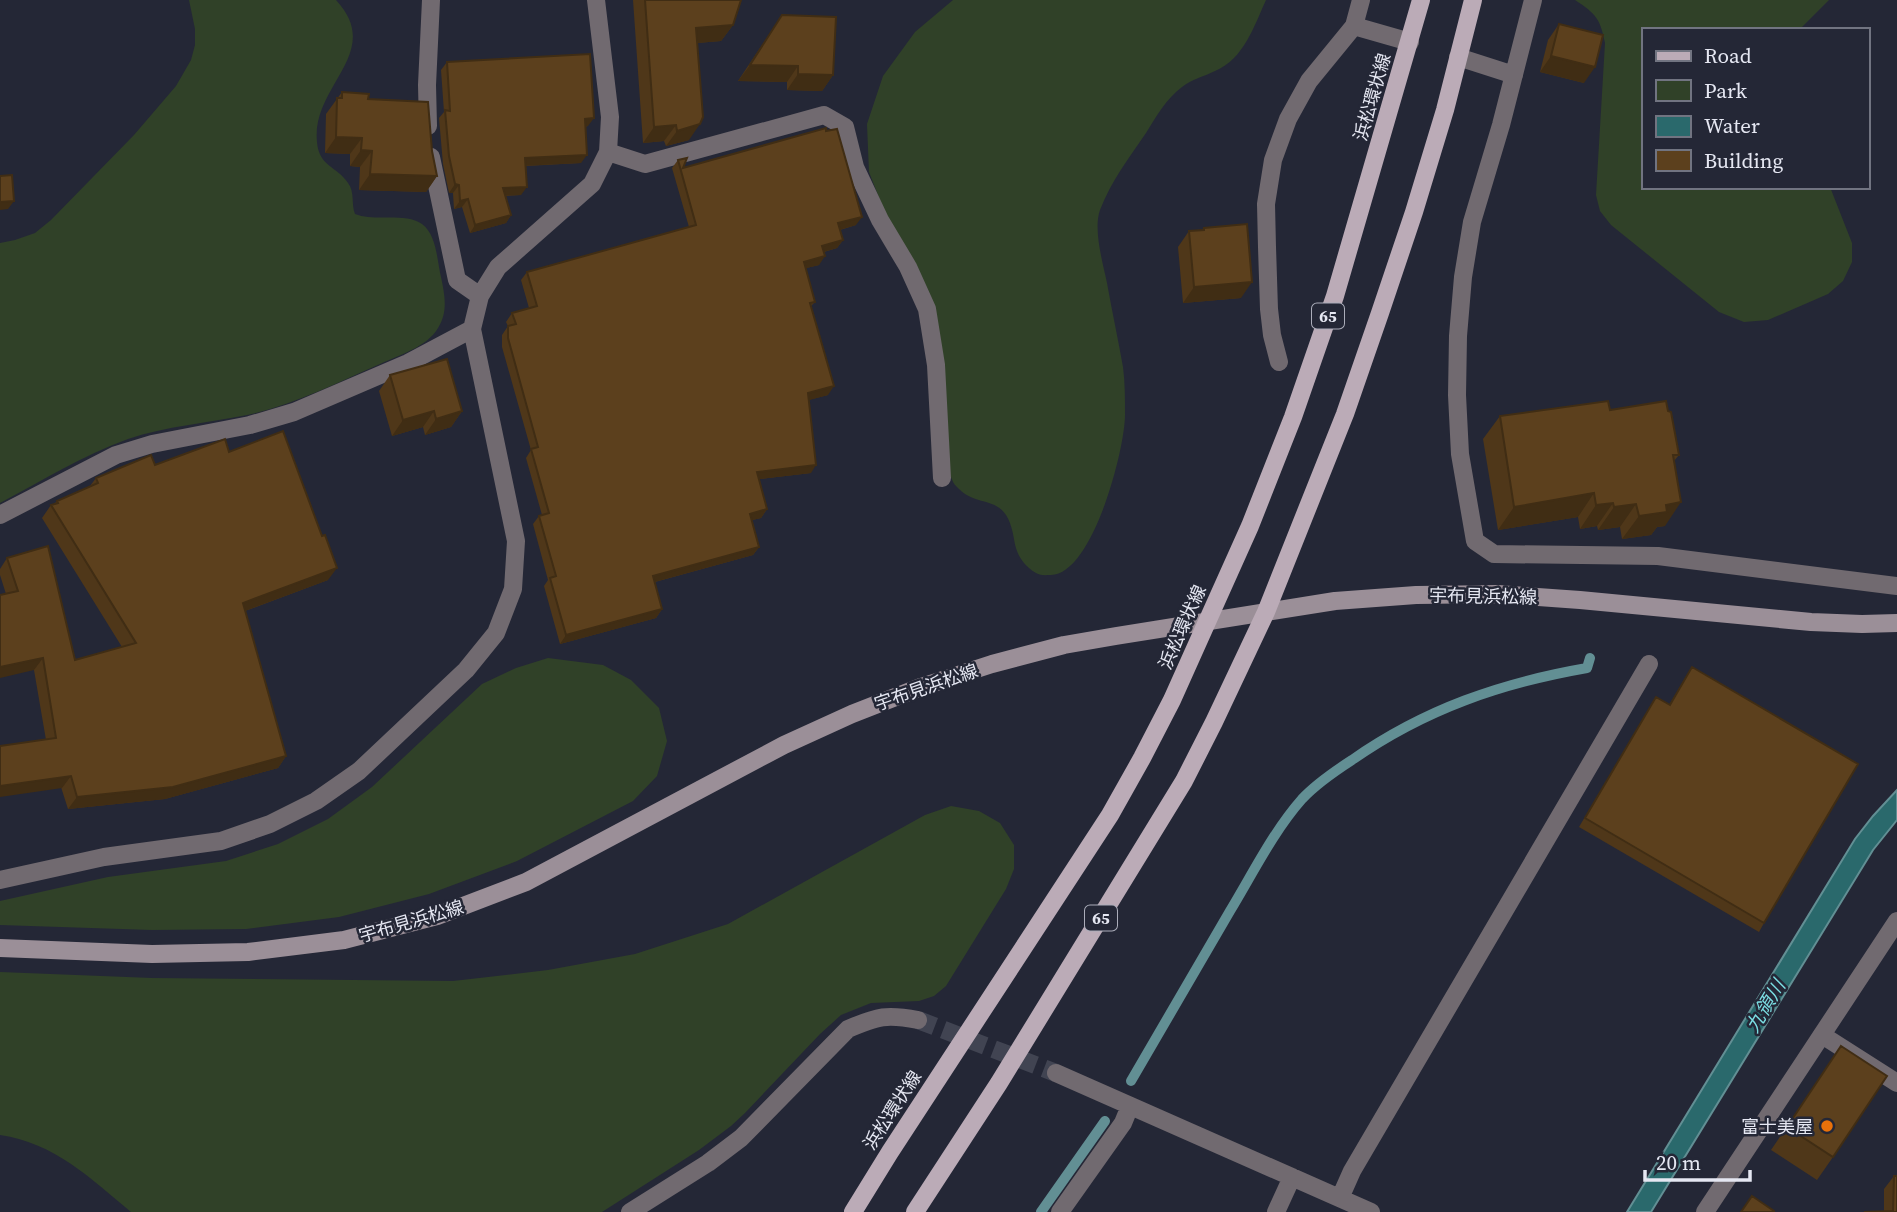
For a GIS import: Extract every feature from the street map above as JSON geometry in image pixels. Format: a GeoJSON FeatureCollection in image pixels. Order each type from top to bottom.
{"type":"FeatureCollection","features":[{"type":"Feature","properties":{"kind":"main road","name":"浜松環状線"},"geometry":{"type":"LineString","coordinates":[[853,1212],[1110,815],[1169,706],[1250,526],[1314,357],[1335,296],[1421,0]]}},
{"type":"Feature","properties":{"kind":"main road","name":"65"},"geometry":{"type":"LineString","coordinates":[[915,1212],[999,1083],[1184,781],[1266,612],[1345,414],[1380,313],[1434,148],[1473,0]]}},
{"type":"Feature","properties":{"kind":"main road","name":"宇布見浜松線"},"geometry":{"type":"LineString","coordinates":[[0,948],[152,954],[248,952],[344,940],[437,916],[526,882],[784,745],[852,714],[992,664],[1064,645],[1335,601],[1416,595],[1498,594],[1811,622],[1897,623]]}},
{"type":"Feature","properties":{"kind":"street"},"geometry":{"type":"LineString","coordinates":[[431,0],[427,85],[432,166],[457,280],[480,296]]}},
{"type":"Feature","properties":{"kind":"street"},"geometry":{"type":"LineString","coordinates":[[0,880],[104,857],[221,841],[270,824],[316,801],[359,771],[466,670],[496,633],[513,589],[516,541],[472,329],[480,296],[498,267],[592,184],[608,152],[610,117],[596,0]]}},
{"type":"Feature","properties":{"kind":"street"},"geometry":{"type":"LineString","coordinates":[[1279,362],[1269,309],[1267,247],[1266,204],[1273,160],[1288,119],[1309,81],[1354,26],[1361,0]]}},
{"type":"Feature","properties":{"kind":"street"},"geometry":{"type":"LineString","coordinates":[[1532,0],[1501,125],[1472,222],[1463,277],[1457,395],[1460,454],[1475,541],[1494,554],[1658,556],[1897,586]]}},
{"type":"Feature","properties":{"kind":"street"},"geometry":{"type":"LineString","coordinates":[[1354,26],[1410,42]]}},
{"type":"Feature","properties":{"kind":"street"},"geometry":{"type":"LineString","coordinates":[[1458,57],[1514,75]]}},
{"type":"Feature","properties":{"kind":"street"},"geometry":{"type":"LineString","coordinates":[[608,152],[645,164],[824,116],[845,127],[855,167],[927,309],[936,365],[942,478]]}},
{"type":"Feature","properties":{"kind":"street"},"geometry":{"type":"LineString","coordinates":[[0,515],[116,455],[152,444],[250,425],[294,412],[408,363],[472,329]]}},
{"type":"Feature","properties":{"kind":"street"},"geometry":{"type":"LineString","coordinates":[[1340,1198],[1359,1160],[1649,664]]}},
{"type":"Feature","properties":{"kind":"street"},"geometry":{"type":"LineString","coordinates":[[1705,1212],[1897,921]]}},
{"type":"Feature","properties":{"kind":"street"},"geometry":{"type":"LineString","coordinates":[[630,1212],[708,1163],[741,1138],[848,1029],[871,1019],[895,1015],[918,1020]]}},
{"type":"Feature","properties":{"kind":"street"},"geometry":{"type":"LineString","coordinates":[[1822,1035],[1897,1083]]}},
{"type":"Feature","properties":{"kind":"street"},"geometry":{"type":"LineString","coordinates":[[1056,1073],[1371,1212]]}},
{"type":"Feature","properties":{"kind":"street"},"geometry":{"type":"LineString","coordinates":[[1060,1212],[1123,1123],[1130,1106]]}},
{"type":"Feature","properties":{"kind":"street"},"geometry":{"type":"LineString","coordinates":[[1276,1212],[1292,1177]]}},
{"type":"Feature","properties":{"kind":"green space"},"geometry":{"type":"Polygon","coordinates":[[[189,0],[336,0],[349,19],[353,37],[343,70],[324,103],[318,122],[318,150],[321,157],[344,177],[350,187],[355,214],[407,218],[415,220],[427,229],[436,249],[444,291],[445,304],[441,322],[433,335],[412,350],[315,393],[247,415],[128,439],[79,460],[0,503],[0,243],[35,233],[51,220],[134,135],[176,86],[191,60],[195,45],[195,29],[189,0]]]}},
{"type":"Feature","properties":{"kind":"green space"},"geometry":{"type":"Polygon","coordinates":[[[953,0],[1266,0],[1247,41],[1234,58],[1225,66],[1186,84],[1166,103],[1109,189],[1100,210],[1099,246],[1124,373],[1124,432],[1113,480],[1093,533],[1080,554],[1066,569],[1051,575],[1038,574],[1021,559],[1005,513],[998,507],[965,494],[953,481],[949,471],[944,364],[869,172],[867,124],[883,76],[915,32],[953,0]]]}},
{"type":"Feature","properties":{"kind":"green space"},"geometry":{"type":"Polygon","coordinates":[[[1575,0],[1829,0],[1801,28],[1642,28],[1642,189],[1831,189],[1852,243],[1852,262],[1843,281],[1828,294],[1768,320],[1744,322],[1719,312],[1611,225],[1600,211],[1596,195],[1605,43],[1596,17],[1575,0]]]}},
{"type":"Feature","properties":{"kind":"green space"},"geometry":{"type":"Polygon","coordinates":[[[548,658],[603,665],[631,680],[659,708],[667,741],[657,776],[633,801],[517,861],[429,894],[339,917],[246,929],[152,930],[0,925],[0,901],[108,877],[226,861],[278,844],[328,819],[372,787],[482,684],[516,668],[548,658]]]}},
{"type":"Feature","properties":{"kind":"green space"},"geometry":{"type":"Polygon","coordinates":[[[951,806],[979,811],[1000,823],[1014,845],[1014,869],[1006,889],[946,986],[934,996],[919,1001],[871,1003],[841,1015],[731,1126],[699,1150],[602,1212],[131,1212],[86,1175],[55,1154],[20,1139],[0,1135],[0,972],[152,978],[453,981],[548,970],[635,954],[728,924],[925,815],[951,806]]]}},
{"type":"Feature","properties":{"kind":"water","name":"九領川"},"geometry":{"type":"Polygon","coordinates":[[[1897,790],[1897,820],[1873,850],[1651,1212],[1627,1212],[1855,839],[1897,790]]]}},
{"type":"Feature","properties":{"kind":"building"},"geometry":{"type":"Polygon","coordinates":[[[645,0],[741,0],[733,25],[696,28],[703,117],[700,124],[677,131],[676,125],[654,127],[645,0]]]}},
{"type":"Feature","properties":{"kind":"building"},"geometry":{"type":"Polygon","coordinates":[[[782,15],[836,17],[833,75],[798,74],[798,66],[750,65],[782,15]]]}},
{"type":"Feature","properties":{"kind":"building"},"geometry":{"type":"Polygon","coordinates":[[[1559,24],[1603,35],[1595,67],[1551,56],[1559,24]]]}},
{"type":"Feature","properties":{"kind":"building"},"geometry":{"type":"Polygon","coordinates":[[[590,54],[594,118],[585,119],[587,155],[525,158],[527,187],[503,188],[511,215],[475,225],[468,199],[460,201],[459,185],[455,184],[449,156],[445,110],[450,111],[447,62],[590,54]]]}},
{"type":"Feature","properties":{"kind":"building"},"geometry":{"type":"Polygon","coordinates":[[[342,92],[369,94],[368,99],[428,102],[437,176],[370,174],[372,151],[361,150],[362,138],[336,137],[337,98],[342,98],[342,92]]]}},
{"type":"Feature","properties":{"kind":"building"},"geometry":{"type":"Polygon","coordinates":[[[826,128],[826,131],[837,129],[862,217],[838,223],[843,240],[822,246],[825,256],[804,262],[815,302],[810,303],[834,386],[808,393],[816,465],[757,472],[767,509],[750,514],[759,547],[653,576],[662,609],[566,635],[550,578],[556,576],[539,516],[549,513],[531,449],[538,447],[508,338],[508,326],[516,324],[512,313],[537,306],[527,272],[696,225],[678,160],[687,158],[683,168],[826,128]]]}},
{"type":"Feature","properties":{"kind":"building"},"geometry":{"type":"Polygon","coordinates":[[[12,175],[14,201],[0,202],[0,176],[12,175]]]}},
{"type":"Feature","properties":{"kind":"building"},"geometry":{"type":"Polygon","coordinates":[[[1247,224],[1252,282],[1194,287],[1189,231],[1247,224]]]}},
{"type":"Feature","properties":{"kind":"building"},"geometry":{"type":"Polygon","coordinates":[[[447,359],[462,411],[436,419],[434,411],[403,420],[390,375],[447,359]]]}},
{"type":"Feature","properties":{"kind":"building"},"geometry":{"type":"Polygon","coordinates":[[[1608,401],[1610,410],[1666,401],[1668,411],[1671,412],[1679,455],[1673,455],[1681,502],[1666,505],[1667,512],[1639,516],[1636,504],[1614,507],[1613,503],[1596,505],[1594,493],[1514,507],[1500,416],[1608,401]]]}},
{"type":"Feature","properties":{"kind":"building"},"geometry":{"type":"Polygon","coordinates":[[[283,431],[322,536],[325,535],[337,568],[243,603],[286,756],[173,787],[77,797],[71,776],[0,786],[0,746],[56,738],[43,658],[0,667],[0,595],[18,591],[7,558],[48,546],[75,660],[136,643],[51,505],[98,483],[96,478],[151,455],[155,465],[225,439],[229,452],[283,431]]]}},
{"type":"Feature","properties":{"kind":"building"},"geometry":{"type":"Polygon","coordinates":[[[1692,667],[1858,764],[1764,923],[1585,818],[1656,697],[1670,705],[1692,667]]]}},
{"type":"Feature","properties":{"kind":"building","name":"富士美屋"},"geometry":{"type":"Polygon","coordinates":[[[1841,1046],[1887,1076],[1833,1157],[1787,1127],[1841,1046]]]}},
{"type":"Feature","properties":{"kind":"building"},"geometry":{"type":"Polygon","coordinates":[[[1894,1176],[1897,1176],[1897,1212],[1864,1212],[1893,1211],[1894,1176]]]}},
{"type":"Feature","properties":{"kind":"building"},"geometry":{"type":"Polygon","coordinates":[[[1752,1196],[1774,1211],[1774,1212],[1741,1212],[1752,1196]]]}},
{"type":"Feature","properties":{"kind":"waterway"},"geometry":{"type":"LineString","coordinates":[[1131,1081],[1264,853],[1307,793],[1380,742],[1436,712],[1494,690],[1587,668],[1590,658]]}},
{"type":"Feature","properties":{"kind":"waterway"},"geometry":{"type":"LineString","coordinates":[[1041,1212],[1105,1121]]}},
{"type":"Feature","properties":{"kind":"tunnel"},"geometry":{"type":"LineString","coordinates":[[918,1020],[1056,1073]]}},
{"type":"Feature","properties":{"kind":"place","name":"富士美屋"},"geometry":{"type":"Point","coordinates":[1827,1126]}}]}
